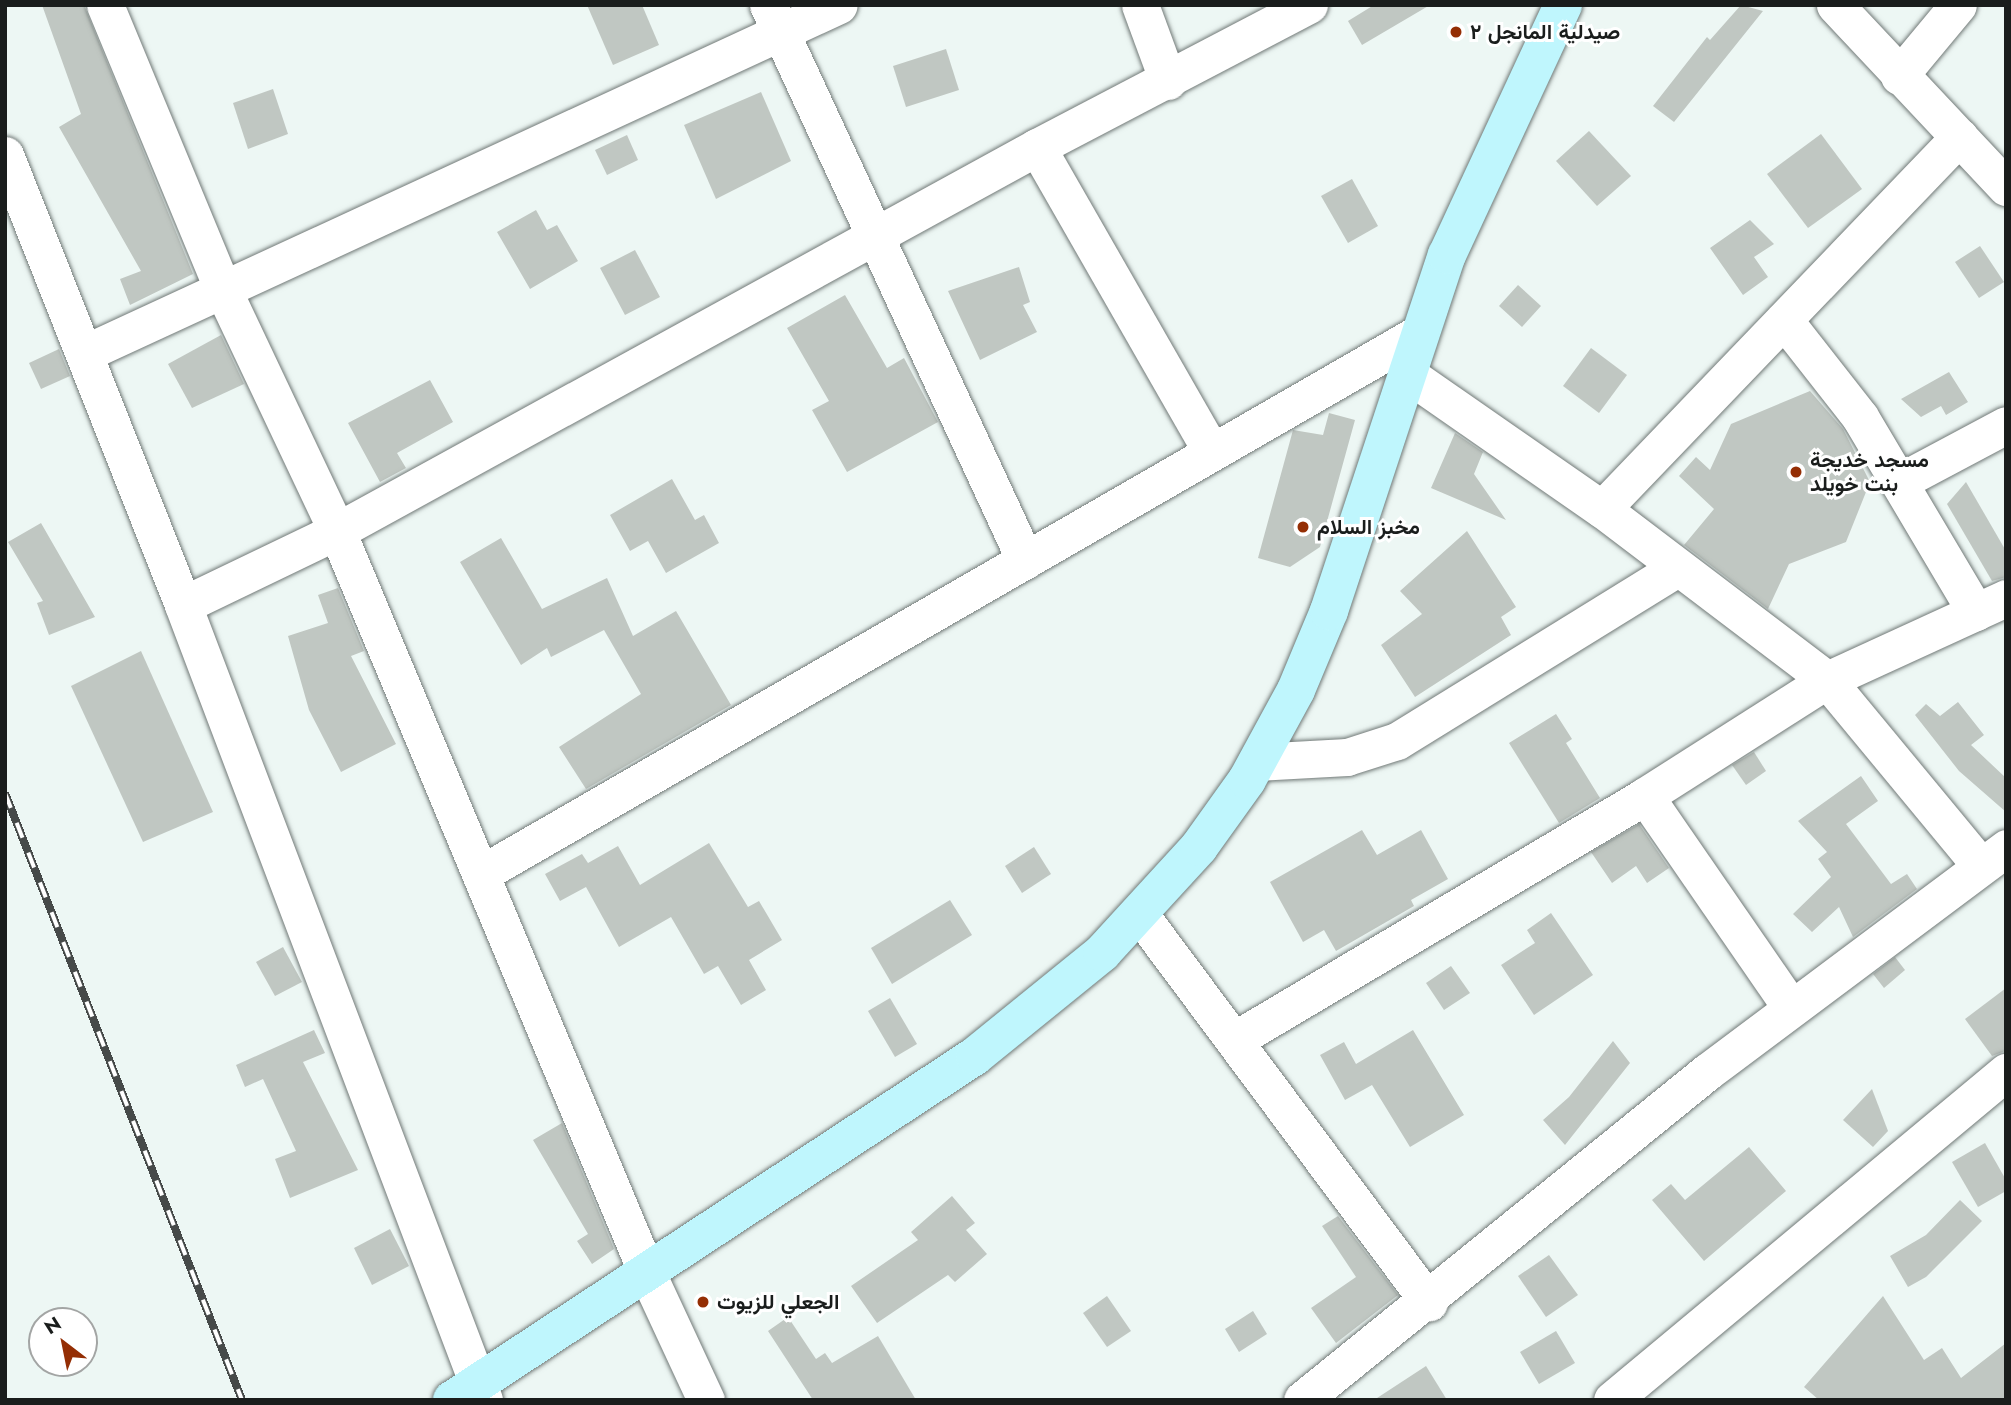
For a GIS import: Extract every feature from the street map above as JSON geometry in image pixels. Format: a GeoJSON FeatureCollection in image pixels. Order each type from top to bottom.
{"type":"FeatureCollection","features":[{"type":"Feature","properties":{"kind":"street"},"geometry":{"type":"LineString","coordinates":[[105,5],[222,288],[337,531],[484,872],[647,1273],[706,1400]]}},
{"type":"Feature","properties":{"kind":"street"},"geometry":{"type":"LineString","coordinates":[[85,353],[775,20],[839,5]]}},
{"type":"Feature","properties":{"kind":"street"},"geometry":{"type":"LineString","coordinates":[[1140,5],[1168,80]]}},
{"type":"Feature","properties":{"kind":"street"},"geometry":{"type":"LineString","coordinates":[[183,606],[337,531],[1037,148],[1309,5]]}},
{"type":"Feature","properties":{"kind":"street"},"geometry":{"type":"LineString","coordinates":[[5,155],[183,606],[472,1395],[647,1273],[975,1056],[1050,999],[1141,916],[1199,847],[1256,762],[1296,690],[1329,611],[1447,255],[1563,5]]}},
{"type":"Feature","properties":{"kind":"street"},"geometry":{"type":"LineString","coordinates":[[1835,5],[1899,76],[2005,183]]}},
{"type":"Feature","properties":{"kind":"street"},"geometry":{"type":"LineString","coordinates":[[1899,76],[1958,5]]}},
{"type":"Feature","properties":{"kind":"street"},"geometry":{"type":"LineString","coordinates":[[775,20],[878,237],[1025,560]]}},
{"type":"Feature","properties":{"kind":"street"},"geometry":{"type":"LineString","coordinates":[[1602,509],[1959,138]]}},
{"type":"Feature","properties":{"kind":"street"},"geometry":{"type":"LineString","coordinates":[[1037,148],[1211,451]]}},
{"type":"Feature","properties":{"kind":"street"},"geometry":{"type":"LineString","coordinates":[[1236,1039],[1645,796],[1827,680],[1991,605],[1899,482],[1821,361],[1784,320]]}},
{"type":"Feature","properties":{"kind":"street"},"geometry":{"type":"LineString","coordinates":[[484,872],[1419,333]]}},
{"type":"Feature","properties":{"kind":"street"},"geometry":{"type":"LineString","coordinates":[[1302,1400],[1429,1302],[1791,1008],[1993,857],[1827,680],[1676,569],[1602,509],[1406,373]]}},
{"type":"Feature","properties":{"kind":"street"},"geometry":{"type":"LineString","coordinates":[[1899,482],[2006,425]]}},
{"type":"Feature","properties":{"kind":"street"},"geometry":{"type":"LineString","coordinates":[[1256,762],[1347,757],[1396,741],[1676,569]]}},
{"type":"Feature","properties":{"kind":"street"},"geometry":{"type":"LineString","coordinates":[[1645,796],[1791,1008]]}},
{"type":"Feature","properties":{"kind":"street"},"geometry":{"type":"LineString","coordinates":[[1141,916],[1236,1039],[1429,1302]]}},
{"type":"Feature","properties":{"kind":"street"},"geometry":{"type":"LineString","coordinates":[[1612,1400],[2006,1072]]}},
{"type":"Feature","properties":{"kind":"building"},"geometry":{"type":"Polygon","coordinates":[[[42,5],[84,5],[193,274],[130,305],[120,279],[141,271],[59,127],[81,114],[42,5]]]}},
{"type":"Feature","properties":{"kind":"building"},"geometry":{"type":"Polygon","coordinates":[[[587,5],[642,5],[659,45],[613,65],[587,5]]]}},
{"type":"Feature","properties":{"kind":"building"},"geometry":{"type":"Polygon","coordinates":[[[1374,5],[1430,5],[1362,45],[1348,21],[1374,5]]]}},
{"type":"Feature","properties":{"kind":"building"},"geometry":{"type":"Polygon","coordinates":[[[1741,5],[1763,11],[1674,122],[1653,106],[1707,37],[1710,40],[1741,5]]]}},
{"type":"Feature","properties":{"kind":"building"},"geometry":{"type":"Polygon","coordinates":[[[946,49],[959,90],[906,107],[893,66],[946,49]]]}},
{"type":"Feature","properties":{"kind":"building"},"geometry":{"type":"Polygon","coordinates":[[[273,89],[288,134],[248,149],[233,103],[273,89]]]}},
{"type":"Feature","properties":{"kind":"building"},"geometry":{"type":"Polygon","coordinates":[[[761,92],[791,161],[716,199],[684,125],[761,92]]]}},
{"type":"Feature","properties":{"kind":"building"},"geometry":{"type":"Polygon","coordinates":[[[1589,131],[1631,176],[1597,206],[1556,161],[1589,131]]]}},
{"type":"Feature","properties":{"kind":"building"},"geometry":{"type":"Polygon","coordinates":[[[1821,134],[1862,189],[1808,228],[1767,174],[1821,134]]]}},
{"type":"Feature","properties":{"kind":"building"},"geometry":{"type":"Polygon","coordinates":[[[627,135],[638,160],[607,175],[595,150],[627,135]]]}},
{"type":"Feature","properties":{"kind":"building"},"geometry":{"type":"Polygon","coordinates":[[[1352,179],[1378,226],[1348,243],[1321,196],[1352,179]]]}},
{"type":"Feature","properties":{"kind":"building"},"geometry":{"type":"Polygon","coordinates":[[[536,210],[547,230],[557,225],[578,261],[530,289],[497,232],[536,210]]]}},
{"type":"Feature","properties":{"kind":"building"},"geometry":{"type":"Polygon","coordinates":[[[1750,220],[1774,244],[1754,257],[1768,277],[1743,295],[1710,248],[1750,220]]]}},
{"type":"Feature","properties":{"kind":"building"},"geometry":{"type":"Polygon","coordinates":[[[1980,246],[2004,282],[1979,298],[1955,262],[1980,246]]]}},
{"type":"Feature","properties":{"kind":"building"},"geometry":{"type":"Polygon","coordinates":[[[635,250],[660,297],[625,315],[600,268],[635,250]]]}},
{"type":"Feature","properties":{"kind":"building"},"geometry":{"type":"Polygon","coordinates":[[[1019,267],[1030,302],[1023,305],[1037,332],[980,360],[948,291],[1019,267]]]}},
{"type":"Feature","properties":{"kind":"building"},"geometry":{"type":"Polygon","coordinates":[[[1518,285],[1541,306],[1522,327],[1499,306],[1518,285]]]}},
{"type":"Feature","properties":{"kind":"building"},"geometry":{"type":"Polygon","coordinates":[[[845,295],[887,368],[904,358],[938,422],[847,472],[812,410],[829,401],[787,328],[845,295]]]}},
{"type":"Feature","properties":{"kind":"building"},"geometry":{"type":"Polygon","coordinates":[[[221,335],[244,384],[192,408],[168,364],[221,335]]]}},
{"type":"Feature","properties":{"kind":"building"},"geometry":{"type":"Polygon","coordinates":[[[1591,348],[1627,375],[1599,413],[1563,386],[1591,348]]]}},
{"type":"Feature","properties":{"kind":"building"},"geometry":{"type":"Polygon","coordinates":[[[59,349],[70,376],[41,389],[29,363],[59,349]]]}},
{"type":"Feature","properties":{"kind":"building"},"geometry":{"type":"Polygon","coordinates":[[[1949,372],[1968,402],[1946,415],[1941,406],[1921,417],[1901,399],[1949,372]]]}},
{"type":"Feature","properties":{"kind":"building"},"geometry":{"type":"Polygon","coordinates":[[[430,380],[453,422],[397,453],[406,468],[380,482],[348,423],[430,380]]]}},
{"type":"Feature","properties":{"kind":"building"},"geometry":{"type":"Polygon","coordinates":[[[1810,391],[1843,429],[1870,482],[1846,542],[1789,564],[1768,609],[1684,545],[1714,509],[1679,476],[1696,457],[1710,470],[1731,424],[1810,391]]]}},
{"type":"Feature","properties":{"kind":"building"},"geometry":{"type":"Polygon","coordinates":[[[1329,413],[1355,420],[1320,547],[1290,567],[1258,558],[1293,430],[1323,435],[1329,413]]]}},
{"type":"Feature","properties":{"kind":"building"},"geometry":{"type":"Polygon","coordinates":[[[1455,433],[1483,452],[1474,474],[1506,520],[1431,488],[1455,433]]]}},
{"type":"Feature","properties":{"kind":"building"},"geometry":{"type":"Polygon","coordinates":[[[672,479],[695,520],[704,515],[719,543],[666,573],[648,541],[630,551],[610,515],[672,479]]]}},
{"type":"Feature","properties":{"kind":"building"},"geometry":{"type":"Polygon","coordinates":[[[1966,482],[2006,551],[2006,577],[1992,581],[1947,504],[1966,482]]]}},
{"type":"Feature","properties":{"kind":"building"},"geometry":{"type":"Polygon","coordinates":[[[41,523],[95,617],[49,635],[37,603],[43,601],[8,542],[41,523]]]}},
{"type":"Feature","properties":{"kind":"building"},"geometry":{"type":"Polygon","coordinates":[[[1467,531],[1516,607],[1501,617],[1511,635],[1415,697],[1381,645],[1422,614],[1400,591],[1467,531]]]}},
{"type":"Feature","properties":{"kind":"building"},"geometry":{"type":"Polygon","coordinates":[[[501,538],[542,609],[607,578],[633,636],[676,611],[731,705],[586,789],[559,747],[641,694],[604,630],[551,657],[547,648],[521,665],[460,562],[501,538]]]}},
{"type":"Feature","properties":{"kind":"building"},"geometry":{"type":"Polygon","coordinates":[[[338,588],[364,651],[351,656],[396,744],[341,772],[309,710],[288,636],[328,623],[318,595],[338,588]]]}},
{"type":"Feature","properties":{"kind":"building"},"geometry":{"type":"Polygon","coordinates":[[[141,651],[213,812],[143,842],[71,686],[141,651]]]}},
{"type":"Feature","properties":{"kind":"building"},"geometry":{"type":"Polygon","coordinates":[[[1958,702],[1984,735],[1971,745],[2006,778],[2006,812],[1959,771],[1915,715],[1926,704],[1940,716],[1958,702]]]}},
{"type":"Feature","properties":{"kind":"building"},"geometry":{"type":"Polygon","coordinates":[[[1556,714],[1572,739],[1566,743],[1600,798],[1559,823],[1509,743],[1556,714]]]}},
{"type":"Feature","properties":{"kind":"building"},"geometry":{"type":"Polygon","coordinates":[[[1754,752],[1766,771],[1746,785],[1732,765],[1754,752]]]}},
{"type":"Feature","properties":{"kind":"building"},"geometry":{"type":"Polygon","coordinates":[[[1861,776],[1878,801],[1846,824],[1891,884],[1907,874],[1917,889],[1853,937],[1839,907],[1812,932],[1793,914],[1831,877],[1818,859],[1827,852],[1798,821],[1861,776]]]}},
{"type":"Feature","properties":{"kind":"building"},"geometry":{"type":"Polygon","coordinates":[[[1639,824],[1669,868],[1647,883],[1636,866],[1612,883],[1591,852],[1639,824]]]}},
{"type":"Feature","properties":{"kind":"building"},"geometry":{"type":"Polygon","coordinates":[[[1362,830],[1377,855],[1421,830],[1448,879],[1411,900],[1414,906],[1336,951],[1324,930],[1303,942],[1270,882],[1362,830]]]}},
{"type":"Feature","properties":{"kind":"building"},"geometry":{"type":"Polygon","coordinates":[[[709,843],[748,907],[759,901],[782,940],[749,960],[766,990],[741,1005],[718,966],[704,974],[671,917],[619,947],[586,887],[560,901],[545,874],[582,854],[588,863],[618,846],[640,885],[709,843]]]}},
{"type":"Feature","properties":{"kind":"building"},"geometry":{"type":"Polygon","coordinates":[[[1034,847],[1051,874],[1022,893],[1005,866],[1034,847]]]}},
{"type":"Feature","properties":{"kind":"building"},"geometry":{"type":"Polygon","coordinates":[[[950,900],[972,935],[892,984],[871,948],[950,900]]]}},
{"type":"Feature","properties":{"kind":"building"},"geometry":{"type":"Polygon","coordinates":[[[1551,913],[1593,975],[1534,1015],[1501,965],[1535,943],[1527,930],[1551,913]]]}},
{"type":"Feature","properties":{"kind":"building"},"geometry":{"type":"Polygon","coordinates":[[[283,947],[302,982],[275,996],[256,962],[283,947]]]}},
{"type":"Feature","properties":{"kind":"building"},"geometry":{"type":"Polygon","coordinates":[[[1895,957],[1905,970],[1884,988],[1873,974],[1895,957]]]}},
{"type":"Feature","properties":{"kind":"building"},"geometry":{"type":"Polygon","coordinates":[[[1451,966],[1470,993],[1444,1010],[1426,983],[1451,966]]]}},
{"type":"Feature","properties":{"kind":"building"},"geometry":{"type":"Polygon","coordinates":[[[2006,988],[2005,1051],[1992,1056],[1965,1019],[2006,988]]]}},
{"type":"Feature","properties":{"kind":"building"},"geometry":{"type":"Polygon","coordinates":[[[890,998],[917,1044],[895,1057],[868,1011],[890,998]]]}},
{"type":"Feature","properties":{"kind":"building"},"geometry":{"type":"Polygon","coordinates":[[[314,1030],[325,1053],[303,1062],[358,1170],[290,1198],[275,1159],[296,1151],[263,1079],[245,1087],[236,1065],[314,1030]]]}},
{"type":"Feature","properties":{"kind":"building"},"geometry":{"type":"Polygon","coordinates":[[[1413,1030],[1464,1115],[1410,1147],[1372,1085],[1345,1100],[1320,1055],[1344,1042],[1356,1064],[1413,1030]]]}},
{"type":"Feature","properties":{"kind":"building"},"geometry":{"type":"Polygon","coordinates":[[[1613,1041],[1630,1063],[1565,1145],[1543,1120],[1569,1097],[1613,1041]]]}},
{"type":"Feature","properties":{"kind":"building"},"geometry":{"type":"Polygon","coordinates":[[[1872,1089],[1888,1131],[1873,1147],[1843,1120],[1872,1089]]]}},
{"type":"Feature","properties":{"kind":"building"},"geometry":{"type":"Polygon","coordinates":[[[562,1123],[614,1249],[592,1264],[577,1241],[588,1234],[533,1140],[562,1123]]]}},
{"type":"Feature","properties":{"kind":"building"},"geometry":{"type":"Polygon","coordinates":[[[1985,1143],[2006,1180],[2006,1191],[1978,1207],[1952,1162],[1985,1143]]]}},
{"type":"Feature","properties":{"kind":"building"},"geometry":{"type":"Polygon","coordinates":[[[1749,1147],[1786,1191],[1704,1261],[1652,1200],[1671,1184],[1685,1200],[1749,1147]]]}},
{"type":"Feature","properties":{"kind":"building"},"geometry":{"type":"Polygon","coordinates":[[[952,1196],[975,1223],[966,1230],[987,1254],[955,1282],[948,1275],[877,1323],[851,1286],[918,1240],[911,1232],[952,1196]]]}},
{"type":"Feature","properties":{"kind":"building"},"geometry":{"type":"Polygon","coordinates":[[[1960,1200],[1982,1221],[1926,1277],[1908,1287],[1890,1256],[1926,1235],[1960,1200]]]}},
{"type":"Feature","properties":{"kind":"building"},"geometry":{"type":"Polygon","coordinates":[[[1338,1216],[1398,1295],[1336,1343],[1311,1308],[1356,1277],[1322,1226],[1338,1216]]]}},
{"type":"Feature","properties":{"kind":"building"},"geometry":{"type":"Polygon","coordinates":[[[390,1229],[409,1266],[372,1285],[354,1248],[390,1229]]]}},
{"type":"Feature","properties":{"kind":"building"},"geometry":{"type":"Polygon","coordinates":[[[1549,1255],[1578,1295],[1546,1317],[1518,1276],[1549,1255]]]}},
{"type":"Feature","properties":{"kind":"building"},"geometry":{"type":"Polygon","coordinates":[[[1107,1296],[1131,1331],[1107,1347],[1083,1313],[1107,1296]]]}},
{"type":"Feature","properties":{"kind":"building"},"geometry":{"type":"Polygon","coordinates":[[[1883,1296],[1924,1360],[1942,1348],[1961,1378],[2006,1343],[2006,1400],[1819,1400],[1804,1387],[1883,1296]]]}},
{"type":"Feature","properties":{"kind":"building"},"geometry":{"type":"Polygon","coordinates":[[[1253,1311],[1267,1334],[1239,1352],[1225,1329],[1253,1311]]]}},
{"type":"Feature","properties":{"kind":"building"},"geometry":{"type":"Polygon","coordinates":[[[788,1317],[816,1359],[825,1353],[832,1363],[878,1336],[916,1400],[813,1400],[768,1331],[788,1317]]]}},
{"type":"Feature","properties":{"kind":"building"},"geometry":{"type":"Polygon","coordinates":[[[1556,1331],[1575,1363],[1539,1384],[1520,1352],[1556,1331]]]}},
{"type":"Feature","properties":{"kind":"building"},"geometry":{"type":"Polygon","coordinates":[[[1426,1366],[1447,1400],[1374,1400],[1426,1366]]]}},
{"type":"Feature","properties":{"kind":"railway"},"geometry":{"type":"LineString","coordinates":[[5,793],[242,1400]]}},
{"type":"Feature","properties":{"kind":"place","name":"صيدلية المانجل ٢"},"geometry":{"type":"Point","coordinates":[1456,32]}},
{"type":"Feature","properties":{"kind":"place","name":"مسجد خديجة بنت خويلد"},"geometry":{"type":"Point","coordinates":[1796,472]}},
{"type":"Feature","properties":{"kind":"place","name":"مخبز السلام"},"geometry":{"type":"Point","coordinates":[1303,527]}},
{"type":"Feature","properties":{"kind":"place","name":"الجعلي للزيوت"},"geometry":{"type":"Point","coordinates":[703,1302]}}]}
